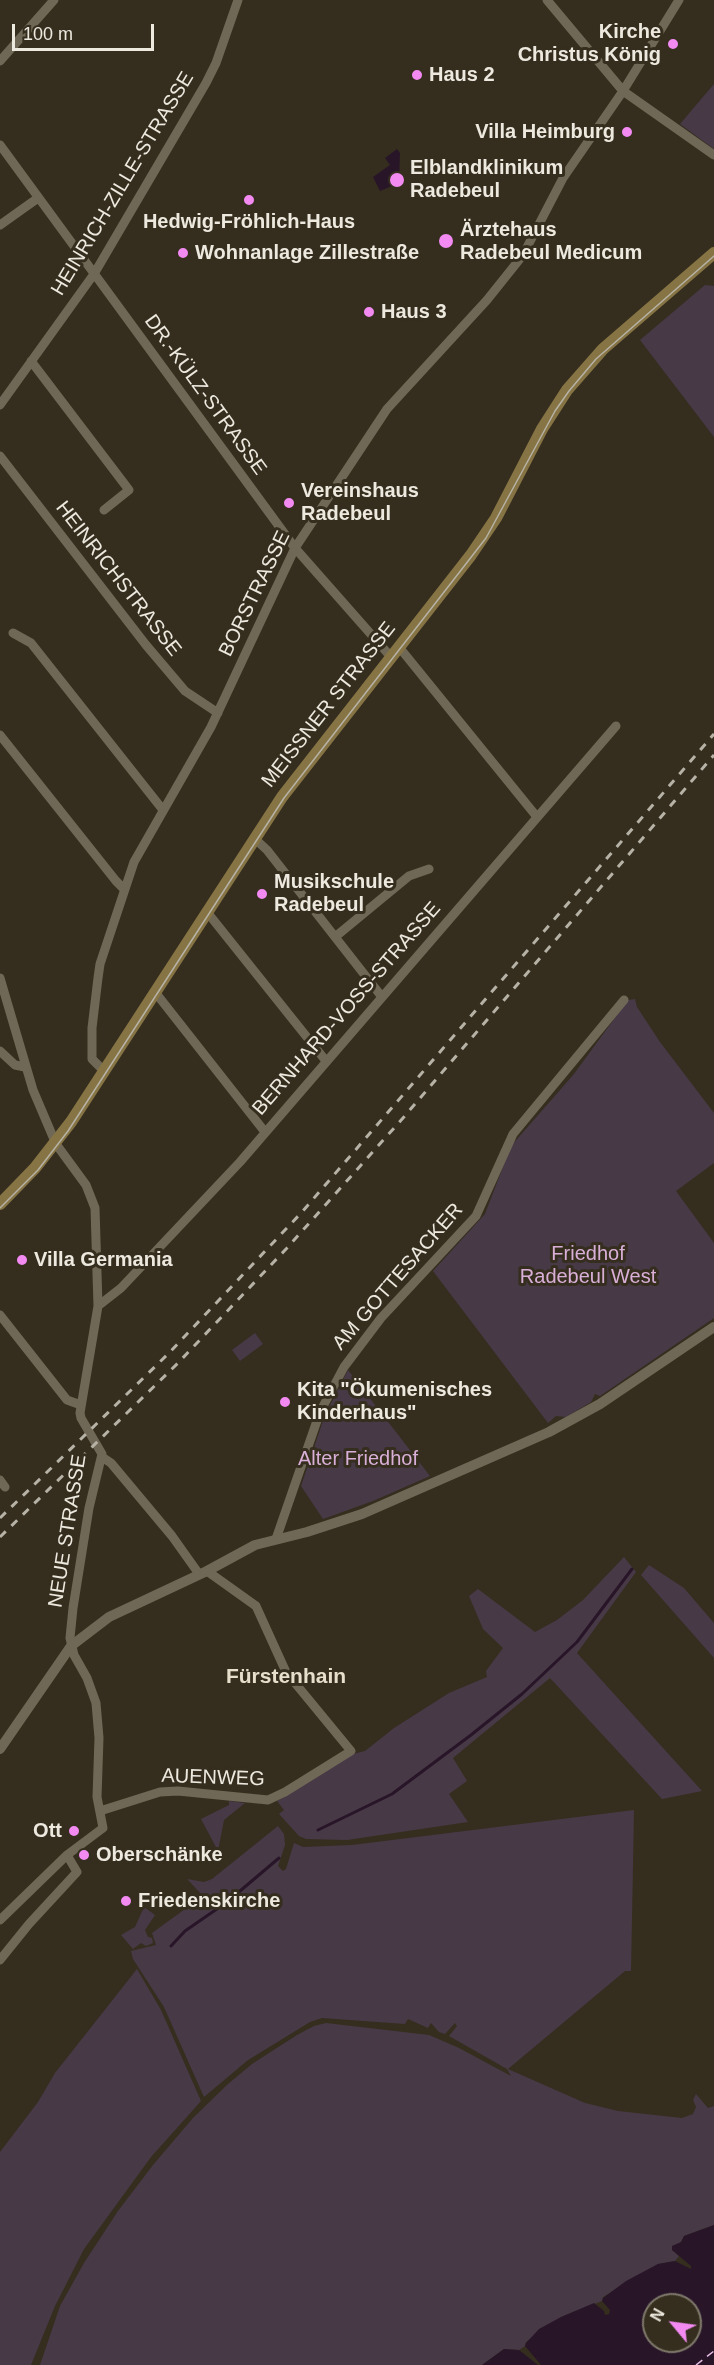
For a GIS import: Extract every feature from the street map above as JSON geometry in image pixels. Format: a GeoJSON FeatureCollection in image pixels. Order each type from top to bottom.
{"type":"FeatureCollection","features":[{"type":"Feature","properties":{"kind":"main road","name":"MEISSNER STRASSE"},"geometry":{"type":"LineString","coordinates":[[0,1204],[56,1144],[287,790],[483,537],[554,410],[581,372],[603,349],[714,253]]}},
{"type":"Feature","properties":{"kind":"street"},"geometry":{"type":"LineString","coordinates":[[0,61],[54,0]]}},
{"type":"Feature","properties":{"kind":"street","name":"HEINRICH-ZILLE-STRASSE"},"geometry":{"type":"LineString","coordinates":[[0,405],[94,274],[206,83],[216,63],[238,0]]}},
{"type":"Feature","properties":{"kind":"street"},"geometry":{"type":"LineString","coordinates":[[547,0],[622,91],[714,155]]}},
{"type":"Feature","properties":{"kind":"street","name":"BORSTRASSE"},"geometry":{"type":"LineString","coordinates":[[104,1071],[92,1059],[93,1018],[100,964],[124,889],[138,852],[218,713],[295,548],[387,409],[487,300],[523,255],[563,178],[622,91],[679,0]]}},
{"type":"Feature","properties":{"kind":"street","name":"DR.-KÜLZ-STRASSE"},"geometry":{"type":"LineString","coordinates":[[0,145],[295,548],[395,652],[537,817]]}},
{"type":"Feature","properties":{"kind":"street"},"geometry":{"type":"LineString","coordinates":[[0,225],[38,198]]}},
{"type":"Feature","properties":{"kind":"street"},"geometry":{"type":"LineString","coordinates":[[31,361],[129,490],[104,510]]}},
{"type":"Feature","properties":{"kind":"street","name":"HEINRICHSTRASSE"},"geometry":{"type":"LineString","coordinates":[[0,456],[163,666],[186,691],[218,713]]}},
{"type":"Feature","properties":{"kind":"street"},"geometry":{"type":"LineString","coordinates":[[13,633],[31,643],[163,810]]}},
{"type":"Feature","properties":{"kind":"street","name":"BERNHARD-VOSS-STRASSE"},"geometry":{"type":"LineString","coordinates":[[98,1306],[109,1300],[216,1189],[616,726]]}},
{"type":"Feature","properties":{"kind":"street"},"geometry":{"type":"LineString","coordinates":[[0,735],[124,889]]}},
{"type":"Feature","properties":{"kind":"street"},"geometry":{"type":"LineString","coordinates":[[254,838],[267,850],[382,997]]}},
{"type":"Feature","properties":{"kind":"street"},"geometry":{"type":"LineString","coordinates":[[334,937],[409,876],[429,869]]}},
{"type":"Feature","properties":{"kind":"street"},"geometry":{"type":"LineString","coordinates":[[207,912],[326,1061]]}},
{"type":"Feature","properties":{"kind":"street","name":"NEUE STRASSE"},"geometry":{"type":"LineString","coordinates":[[0,978],[25,1066],[56,1144],[86,1185],[95,1208],[98,1306],[81,1405],[81,1418],[101,1451],[102,1457],[89,1508],[73,1608],[71,1646],[96,1703],[99,1738],[98,1797],[103,1828],[67,1855]]}},
{"type":"Feature","properties":{"kind":"street"},"geometry":{"type":"LineString","coordinates":[[154,992],[265,1132]]}},
{"type":"Feature","properties":{"kind":"street","name":"AM GOTTESACKER"},"geometry":{"type":"LineString","coordinates":[[276,1539],[320,1412],[344,1367],[381,1318],[476,1216],[513,1134],[624,1000]]}},
{"type":"Feature","properties":{"kind":"street"},"geometry":{"type":"LineString","coordinates":[[0,1051],[15,1065],[25,1066]]}},
{"type":"Feature","properties":{"kind":"street"},"geometry":{"type":"LineString","coordinates":[[0,1315],[67,1400],[81,1405]]}},
{"type":"Feature","properties":{"kind":"street"},"geometry":{"type":"LineString","coordinates":[[0,1749],[71,1646],[109,1617],[203,1573],[248,1548],[362,1514],[549,1432],[600,1404],[714,1327]]}},
{"type":"Feature","properties":{"kind":"street"},"geometry":{"type":"LineString","coordinates":[[102,1457],[111,1463],[203,1573]]}},
{"type":"Feature","properties":{"kind":"street","name":"AUENWEG"},"geometry":{"type":"LineString","coordinates":[[100,1811],[160,1792],[178,1791],[268,1800],[351,1752],[286,1672],[256,1606],[203,1573]]}},
{"type":"Feature","properties":{"kind":"street"},"geometry":{"type":"LineString","coordinates":[[0,1920],[67,1855],[77,1872],[28,1924],[0,1960]]}},
{"type":"Feature","properties":{"kind":"green space"},"geometry":{"type":"Polygon","coordinates":[[[714,84],[714,149],[680,124],[714,84]]]}},
{"type":"Feature","properties":{"kind":"green space"},"geometry":{"type":"Polygon","coordinates":[[[705,285],[714,286],[714,437],[640,340],[705,285]]]}},
{"type":"Feature","properties":{"kind":"green space","name":"Friedhof Radebeul West"},"geometry":{"type":"Polygon","coordinates":[[[635,999],[637,1007],[660,1042],[714,1113],[714,1163],[676,1191],[714,1243],[714,1318],[600,1396],[595,1394],[591,1402],[566,1417],[556,1416],[548,1423],[433,1271],[485,1214],[511,1146],[574,1074],[628,1000],[635,999]]]}},
{"type":"Feature","properties":{"kind":"green space"},"geometry":{"type":"Polygon","coordinates":[[[255,1333],[263,1344],[240,1361],[232,1350],[255,1333]]]}},
{"type":"Feature","properties":{"kind":"green space","name":"Alter Friedhof"},"geometry":{"type":"Polygon","coordinates":[[[348,1370],[430,1476],[373,1501],[323,1519],[301,1486],[325,1415],[348,1370]]]}},
{"type":"Feature","properties":{"kind":"green space"},"geometry":{"type":"Polygon","coordinates":[[[624,1557],[636,1572],[577,1653],[702,1791],[662,1799],[550,1678],[453,1758],[467,1781],[449,1794],[468,1822],[347,1840],[306,1839],[299,1836],[279,1814],[284,1810],[277,1801],[353,1754],[365,1751],[394,1728],[449,1693],[487,1677],[486,1671],[503,1648],[483,1629],[469,1596],[478,1589],[535,1632],[557,1620],[583,1600],[624,1557]]]}},
{"type":"Feature","properties":{"kind":"green space"},"geometry":{"type":"Polygon","coordinates":[[[649,1565],[684,1588],[714,1623],[714,1658],[641,1575],[649,1565]]]}},
{"type":"Feature","properties":{"kind":"green space"},"geometry":{"type":"Polygon","coordinates":[[[229,1801],[245,1803],[224,1820],[218,1851],[201,1819],[229,1805],[229,1801]]]}},
{"type":"Feature","properties":{"kind":"green space"},"geometry":{"type":"Polygon","coordinates":[[[634,1810],[631,1971],[625,1971],[508,2069],[585,2103],[618,2111],[682,2118],[693,2114],[696,2107],[693,2100],[696,2094],[708,2108],[714,2106],[714,2225],[684,2236],[672,2250],[679,2256],[675,2261],[658,2264],[603,2297],[602,2301],[561,2317],[526,2342],[525,2346],[519,2350],[504,2349],[482,2365],[40,2365],[60,2306],[84,2263],[118,2211],[153,2165],[193,2118],[228,2084],[252,2064],[297,2035],[314,2026],[326,2023],[429,2035],[511,2076],[507,2069],[449,2036],[457,2026],[455,2023],[445,2034],[439,2032],[431,2023],[428,2028],[408,2019],[405,2024],[322,2018],[310,2022],[248,2060],[204,2097],[164,2007],[133,1959],[131,1951],[156,1945],[152,1933],[203,1896],[187,1879],[204,1882],[212,1879],[278,1826],[284,1834],[285,1845],[278,1866],[283,1871],[286,1869],[294,1843],[303,1847],[352,1845],[634,1810]]]}},
{"type":"Feature","properties":{"kind":"green space"},"geometry":{"type":"Polygon","coordinates":[[[144,1907],[155,1915],[145,1930],[153,1943],[146,1946],[141,1943],[133,1949],[121,1935],[135,1927],[144,1907]]]}},
{"type":"Feature","properties":{"kind":"green space"},"geometry":{"type":"Polygon","coordinates":[[[137,1969],[161,2010],[201,2101],[151,2157],[84,2249],[55,2306],[31,2365],[0,2365],[0,2152],[38,2102],[55,2073],[137,1969]]]}},
{"type":"Feature","properties":{"kind":"shaded area"},"geometry":{"type":"Polygon","coordinates":[[[397,149],[400,153],[399,183],[380,191],[373,177],[390,165],[385,158],[397,149]]]}},
{"type":"Feature","properties":{"kind":"shaded area"},"geometry":{"type":"Polygon","coordinates":[[[714,2225],[714,2365],[541,2365],[525,2346],[539,2329],[594,2303],[604,2311],[605,2315],[609,2314],[610,2310],[602,2301],[603,2298],[626,2281],[658,2264],[675,2261],[691,2269],[691,2266],[672,2250],[672,2246],[681,2242],[684,2236],[714,2225]]]}},
{"type":"Feature","properties":{"kind":"shaded area"},"geometry":{"type":"Polygon","coordinates":[[[504,2349],[519,2350],[538,2365],[482,2365],[504,2349]]]}},
{"type":"Feature","properties":{"kind":"waterway"},"geometry":{"type":"LineString","coordinates":[[318,1830],[392,1794],[522,1694],[577,1642],[632,1569]]}},
{"type":"Feature","properties":{"kind":"waterway"},"geometry":{"type":"LineString","coordinates":[[171,1946],[185,1931],[227,1902],[279,1858]]}},
{"type":"Feature","properties":{"kind":"ferry route"},"geometry":{"type":"LineString","coordinates":[[696,2365],[714,2351]]}},
{"type":"Feature","properties":{"kind":"tram line"},"geometry":{"type":"LineString","coordinates":[[0,1208],[38,1170],[68,1131],[284,798],[486,538],[555,411],[569,391],[596,359],[714,256]]}},
{"type":"Feature","properties":{"kind":"railway"},"geometry":{"type":"LineString","coordinates":[[0,1518],[169,1353],[302,1212],[714,734]]}},
{"type":"Feature","properties":{"kind":"railway"},"geometry":{"type":"LineString","coordinates":[[0,1537],[178,1363],[287,1248],[403,1118],[714,755]]}},
{"type":"Feature","properties":{"kind":"place","name":"Kirche Christus König"},"geometry":{"type":"Point","coordinates":[673,44]}},
{"type":"Feature","properties":{"kind":"place","name":"Haus 2"},"geometry":{"type":"Point","coordinates":[417,75]}},
{"type":"Feature","properties":{"kind":"place","name":"Villa Heimburg"},"geometry":{"type":"Point","coordinates":[627,132]}},
{"type":"Feature","properties":{"kind":"place","name":"Elblandklinikum Radebeul"},"geometry":{"type":"Point","coordinates":[397,180]}},
{"type":"Feature","properties":{"kind":"place","name":"Hedwig-Fröhlich-Haus"},"geometry":{"type":"Point","coordinates":[249,200]}},
{"type":"Feature","properties":{"kind":"place","name":"Ärztehaus Radebeul Medicum"},"geometry":{"type":"Point","coordinates":[446,241]}},
{"type":"Feature","properties":{"kind":"place","name":"Wohnanlage Zillestraße"},"geometry":{"type":"Point","coordinates":[183,253]}},
{"type":"Feature","properties":{"kind":"place","name":"Haus 3"},"geometry":{"type":"Point","coordinates":[369,312]}},
{"type":"Feature","properties":{"kind":"place","name":"Vereinshaus Radebeul"},"geometry":{"type":"Point","coordinates":[289,503]}},
{"type":"Feature","properties":{"kind":"place","name":"Musikschule Radebeul"},"geometry":{"type":"Point","coordinates":[262,894]}},
{"type":"Feature","properties":{"kind":"place","name":"Villa Germania"},"geometry":{"type":"Point","coordinates":[22,1260]}},
{"type":"Feature","properties":{"kind":"place","name":"Kita \"Ökumenisches Kinderhaus\""},"geometry":{"type":"Point","coordinates":[285,1402]}},
{"type":"Feature","properties":{"kind":"place","name":"Ott"},"geometry":{"type":"Point","coordinates":[74,1831]}},
{"type":"Feature","properties":{"kind":"place","name":"Oberschänke"},"geometry":{"type":"Point","coordinates":[84,1855]}},
{"type":"Feature","properties":{"kind":"place","name":"Friedenskirche"},"geometry":{"type":"Point","coordinates":[126,1901]}},
{"type":"Feature","properties":{"kind":"district","name":"Fürstenhain"},"geometry":{"type":"Point","coordinates":[286,1677]}}]}
